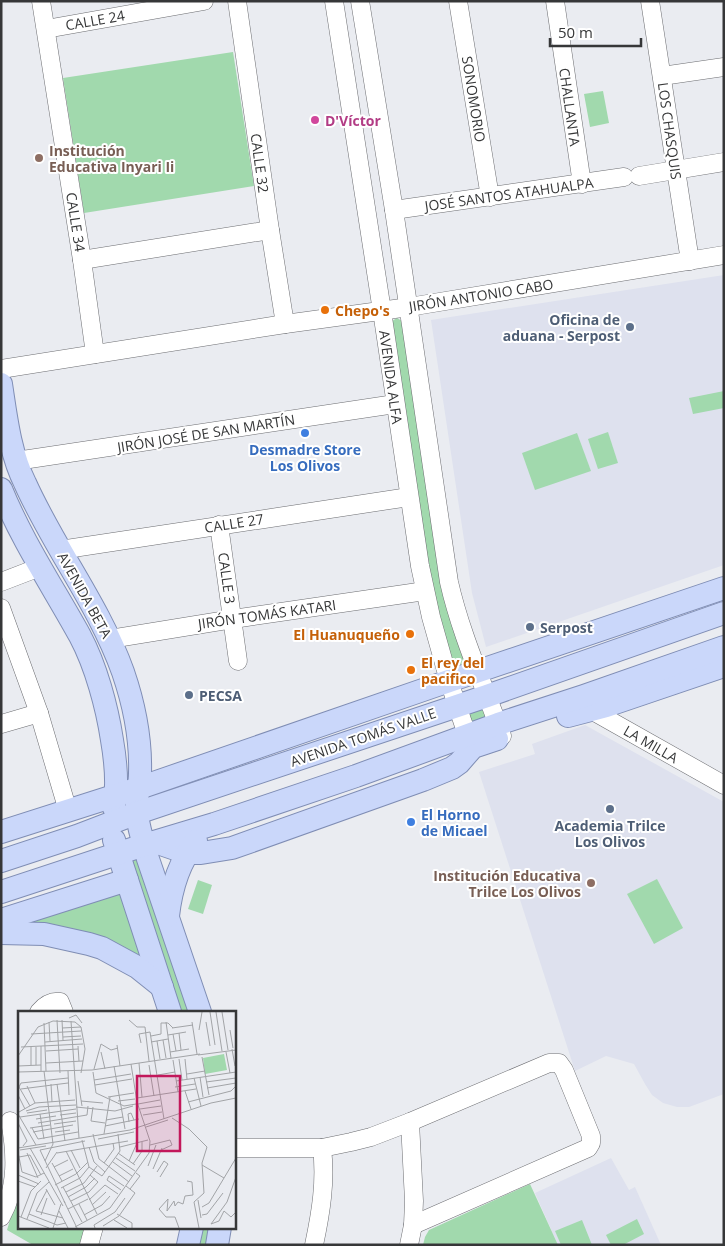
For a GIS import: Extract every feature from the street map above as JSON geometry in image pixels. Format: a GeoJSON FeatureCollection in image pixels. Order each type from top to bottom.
{"type":"FeatureCollection","features":[{"type":"Feature","properties":{"kind":"main road","name":"AVENIDA BETA"},"geometry":{"type":"LineString","coordinates":[[1,384],[16,461],[24,482],[110,639],[129,693],[140,755],[137,813],[150,844],[168,916],[200,1011]]}},
{"type":"Feature","properties":{"kind":"main road","name":"AVENIDA BETA"},"geometry":{"type":"LineString","coordinates":[[1,489],[40,568],[80,637],[106,704],[114,752],[116,794],[112,822],[113,836],[170,1011]]}},
{"type":"Feature","properties":{"kind":"main road","name":"AVENIDA TOMÁS VALLE"},"geometry":{"type":"LineString","coordinates":[[1,832],[139,788],[724,588]]}},
{"type":"Feature","properties":{"kind":"main road","name":"AVENIDA TOMÁS VALLE"},"geometry":{"type":"LineString","coordinates":[[1,860],[77,836],[137,813],[458,706],[724,613]]}},
{"type":"Feature","properties":{"kind":"main road"},"geometry":{"type":"LineString","coordinates":[[588,703],[724,647]]}},
{"type":"Feature","properties":{"kind":"main road"},"geometry":{"type":"LineString","coordinates":[[1,892],[214,824],[356,776],[588,703],[724,666]]}},
{"type":"Feature","properties":{"kind":"main road"},"geometry":{"type":"LineString","coordinates":[[150,844],[187,853],[201,853],[232,848],[452,768],[460,763],[471,741]]}},
{"type":"Feature","properties":{"kind":"main road"},"geometry":{"type":"LineString","coordinates":[[356,776],[366,800]]}},
{"type":"Feature","properties":{"kind":"main road"},"geometry":{"type":"LineString","coordinates":[[168,916],[174,883],[187,853],[196,840],[214,824]]}},
{"type":"Feature","properties":{"kind":"main road"},"geometry":{"type":"LineString","coordinates":[[1,920],[127,880]]}},
{"type":"Feature","properties":{"kind":"main road"},"geometry":{"type":"LineString","coordinates":[[1,933],[44,934],[102,948],[137,967],[162,987]]}},
{"type":"Feature","properties":{"kind":"main road"},"geometry":{"type":"LineString","coordinates":[[188,1245],[192,1228]]}},
{"type":"Feature","properties":{"kind":"main road"},"geometry":{"type":"LineString","coordinates":[[217,1245],[220,1228]]}},
{"type":"Feature","properties":{"kind":"street","name":"CALLE 34"},"geometry":{"type":"LineString","coordinates":[[41,1],[95,354]]}},
{"type":"Feature","properties":{"kind":"street","name":"CALLE 24"},"geometry":{"type":"LineString","coordinates":[[46,28],[204,1]]}},
{"type":"Feature","properties":{"kind":"street","name":"CALLE 32"},"geometry":{"type":"LineString","coordinates":[[237,1],[285,324]]}},
{"type":"Feature","properties":{"kind":"street","name":"AVENIDA ALFA"},"geometry":{"type":"LineString","coordinates":[[334,1],[420,566],[449,681],[471,741]]}},
{"type":"Feature","properties":{"kind":"street","name":"AVENIDA ALFA"},"geometry":{"type":"LineString","coordinates":[[360,1],[409,307],[449,582],[466,641],[500,731]]}},
{"type":"Feature","properties":{"kind":"street","name":"SONOMORIO"},"geometry":{"type":"LineString","coordinates":[[458,1],[490,197]]}},
{"type":"Feature","properties":{"kind":"street","name":"CHALLANTA"},"geometry":{"type":"LineString","coordinates":[[555,1],[582,184]]}},
{"type":"Feature","properties":{"kind":"street","name":"LOS CHASQUIS"},"geometry":{"type":"LineString","coordinates":[[650,1],[690,261]]}},
{"type":"Feature","properties":{"kind":"street"},"geometry":{"type":"LineString","coordinates":[[662,76],[724,66]]}},
{"type":"Feature","properties":{"kind":"street","name":"JOSÉ SANTOS ATAHUALPA"},"geometry":{"type":"LineString","coordinates":[[394,210],[632,177],[724,162]]}},
{"type":"Feature","properties":{"kind":"street"},"geometry":{"type":"LineString","coordinates":[[82,260],[270,230]]}},
{"type":"Feature","properties":{"kind":"street","name":"JIRÓN ANTONIO CABO"},"geometry":{"type":"LineString","coordinates":[[1,369],[285,324],[409,307],[724,255]]}},
{"type":"Feature","properties":{"kind":"street","name":"JIRÓN JOSÉ DE SAN MARTÍN"},"geometry":{"type":"LineString","coordinates":[[16,461],[395,404]]}},
{"type":"Feature","properties":{"kind":"street","name":"CALLE 27"},"geometry":{"type":"LineString","coordinates":[[60,550],[409,497]]}},
{"type":"Feature","properties":{"kind":"street","name":"CALLE 3"},"geometry":{"type":"LineString","coordinates":[[219,525],[238,661]]}},
{"type":"Feature","properties":{"kind":"street"},"geometry":{"type":"LineString","coordinates":[[1,582],[40,568]]}},
{"type":"Feature","properties":{"kind":"street","name":"JIRÓN TOMÁS KATARI"},"geometry":{"type":"LineString","coordinates":[[110,639],[425,591]]}},
{"type":"Feature","properties":{"kind":"street"},"geometry":{"type":"LineString","coordinates":[[1,608],[39,713],[68,811]]}},
{"type":"Feature","properties":{"kind":"street","name":"LA MILLA"},"geometry":{"type":"LineString","coordinates":[[588,703],[724,785]]}},
{"type":"Feature","properties":{"kind":"street"},"geometry":{"type":"LineString","coordinates":[[1,724],[39,713]]}},
{"type":"Feature","properties":{"kind":"street"},"geometry":{"type":"LineString","coordinates":[[40,1011],[48,1004],[60,1002],[64,1011]]}},
{"type":"Feature","properties":{"kind":"street"},"geometry":{"type":"LineString","coordinates":[[235,1148],[322,1148],[371,1137],[549,1064],[559,1064],[564,1070],[590,1136],[591,1143],[588,1148],[413,1225]]}},
{"type":"Feature","properties":{"kind":"street"},"geometry":{"type":"LineString","coordinates":[[1,1217],[10,1197],[14,1172],[14,1150],[10,1121]]}},
{"type":"Feature","properties":{"kind":"street"},"geometry":{"type":"LineString","coordinates":[[409,1245],[413,1225],[414,1201],[410,1122]]}},
{"type":"Feature","properties":{"kind":"street"},"geometry":{"type":"LineString","coordinates":[[314,1245],[322,1193],[324,1167],[322,1148]]}},
{"type":"Feature","properties":{"kind":"street"},"geometry":{"type":"LineString","coordinates":[[89,1245],[94,1228]]}},
{"type":"Feature","properties":{"kind":"shaded area"},"geometry":{"type":"Polygon","coordinates":[[[724,275],[724,565],[486,647],[472,593],[431,320],[724,275]]]}},
{"type":"Feature","properties":{"kind":"shaded area","name":"Institución Educativa Trilce Los Olivos"},"geometry":{"type":"Polygon","coordinates":[[[585,725],[724,802],[724,1094],[689,1107],[677,1107],[663,1103],[652,1095],[634,1064],[606,1056],[575,1071],[479,772],[535,754],[532,744],[585,725]]]}},
{"type":"Feature","properties":{"kind":"shaded area"},"geometry":{"type":"Polygon","coordinates":[[[611,1158],[629,1190],[635,1187],[661,1245],[558,1245],[535,1193],[611,1158]]]}},
{"type":"Feature","properties":{"kind":"green space"},"geometry":{"type":"Polygon","coordinates":[[[233,52],[254,186],[84,213],[63,78],[233,52]]]}},
{"type":"Feature","properties":{"kind":"green space"},"geometry":{"type":"Polygon","coordinates":[[[603,91],[609,123],[590,127],[584,94],[603,91]]]}},
{"type":"Feature","properties":{"kind":"green space"},"geometry":{"type":"Polygon","coordinates":[[[397,318],[402,321],[465,660],[461,665],[454,662],[450,656],[437,617],[390,324],[397,318]]]}},
{"type":"Feature","properties":{"kind":"green space"},"geometry":{"type":"Polygon","coordinates":[[[724,391],[724,408],[693,414],[689,398],[724,391]]]}},
{"type":"Feature","properties":{"kind":"green space"},"geometry":{"type":"Polygon","coordinates":[[[608,432],[618,463],[598,469],[588,439],[608,432]]]}},
{"type":"Feature","properties":{"kind":"green space"},"geometry":{"type":"Polygon","coordinates":[[[577,433],[591,471],[535,490],[522,453],[577,433]]]}},
{"type":"Feature","properties":{"kind":"green space"},"geometry":{"type":"Polygon","coordinates":[[[483,708],[486,718],[473,722],[469,716],[471,711],[483,708]]]}},
{"type":"Feature","properties":{"kind":"green space"},"geometry":{"type":"Polygon","coordinates":[[[137,857],[191,1011],[178,1011],[129,859],[137,857]]]}},
{"type":"Feature","properties":{"kind":"green space"},"geometry":{"type":"Polygon","coordinates":[[[657,879],[683,928],[654,944],[627,894],[657,879]]]}},
{"type":"Feature","properties":{"kind":"green space"},"geometry":{"type":"Polygon","coordinates":[[[198,880],[212,885],[203,914],[188,909],[198,880]]]}},
{"type":"Feature","properties":{"kind":"green space"},"geometry":{"type":"Polygon","coordinates":[[[120,890],[148,965],[11,927],[120,890]]]}},
{"type":"Feature","properties":{"kind":"green space"},"geometry":{"type":"Polygon","coordinates":[[[530,1184],[558,1245],[423,1245],[429,1230],[530,1184]]]}},
{"type":"Feature","properties":{"kind":"green space"},"geometry":{"type":"Polygon","coordinates":[[[18,1193],[18,1228],[91,1228],[84,1245],[33,1245],[7,1230],[18,1193]]]}},
{"type":"Feature","properties":{"kind":"green space"},"geometry":{"type":"Polygon","coordinates":[[[637,1219],[644,1234],[623,1245],[611,1245],[606,1235],[637,1219]]]}},
{"type":"Feature","properties":{"kind":"green space"},"geometry":{"type":"Polygon","coordinates":[[[582,1220],[592,1245],[561,1245],[555,1231],[582,1220]]]}},
{"type":"Feature","properties":{"kind":"green space"},"geometry":{"type":"Polygon","coordinates":[[[199,1228],[212,1228],[208,1245],[196,1245],[199,1228]]]}},
{"type":"Feature","properties":{"kind":"place","name":"D'Víctor"},"geometry":{"type":"Point","coordinates":[315,120]}},
{"type":"Feature","properties":{"kind":"place","name":"Institución Educativa Inyari Ii"},"geometry":{"type":"Point","coordinates":[39,158]}},
{"type":"Feature","properties":{"kind":"place","name":"Chepo's"},"geometry":{"type":"Point","coordinates":[325,310]}},
{"type":"Feature","properties":{"kind":"place","name":"Oficina de aduana - Serpost"},"geometry":{"type":"Point","coordinates":[630,327]}},
{"type":"Feature","properties":{"kind":"place","name":"Desmadre Store Los Olivos"},"geometry":{"type":"Point","coordinates":[305,433]}},
{"type":"Feature","properties":{"kind":"place","name":"Serpost"},"geometry":{"type":"Point","coordinates":[530,627]}},
{"type":"Feature","properties":{"kind":"place","name":"El Huanuqueño"},"geometry":{"type":"Point","coordinates":[410,634]}},
{"type":"Feature","properties":{"kind":"place","name":"El rey del pacifico"},"geometry":{"type":"Point","coordinates":[411,670]}},
{"type":"Feature","properties":{"kind":"place","name":"PECSA"},"geometry":{"type":"Point","coordinates":[189,695]}},
{"type":"Feature","properties":{"kind":"place","name":"Academia Trilce Los Olivos"},"geometry":{"type":"Point","coordinates":[610,809]}},
{"type":"Feature","properties":{"kind":"place","name":"El Horno de Micael"},"geometry":{"type":"Point","coordinates":[411,822]}},
{"type":"Feature","properties":{"kind":"place","name":"Institución Educativa Trilce Los Olivos"},"geometry":{"type":"Point","coordinates":[591,883]}}]}
